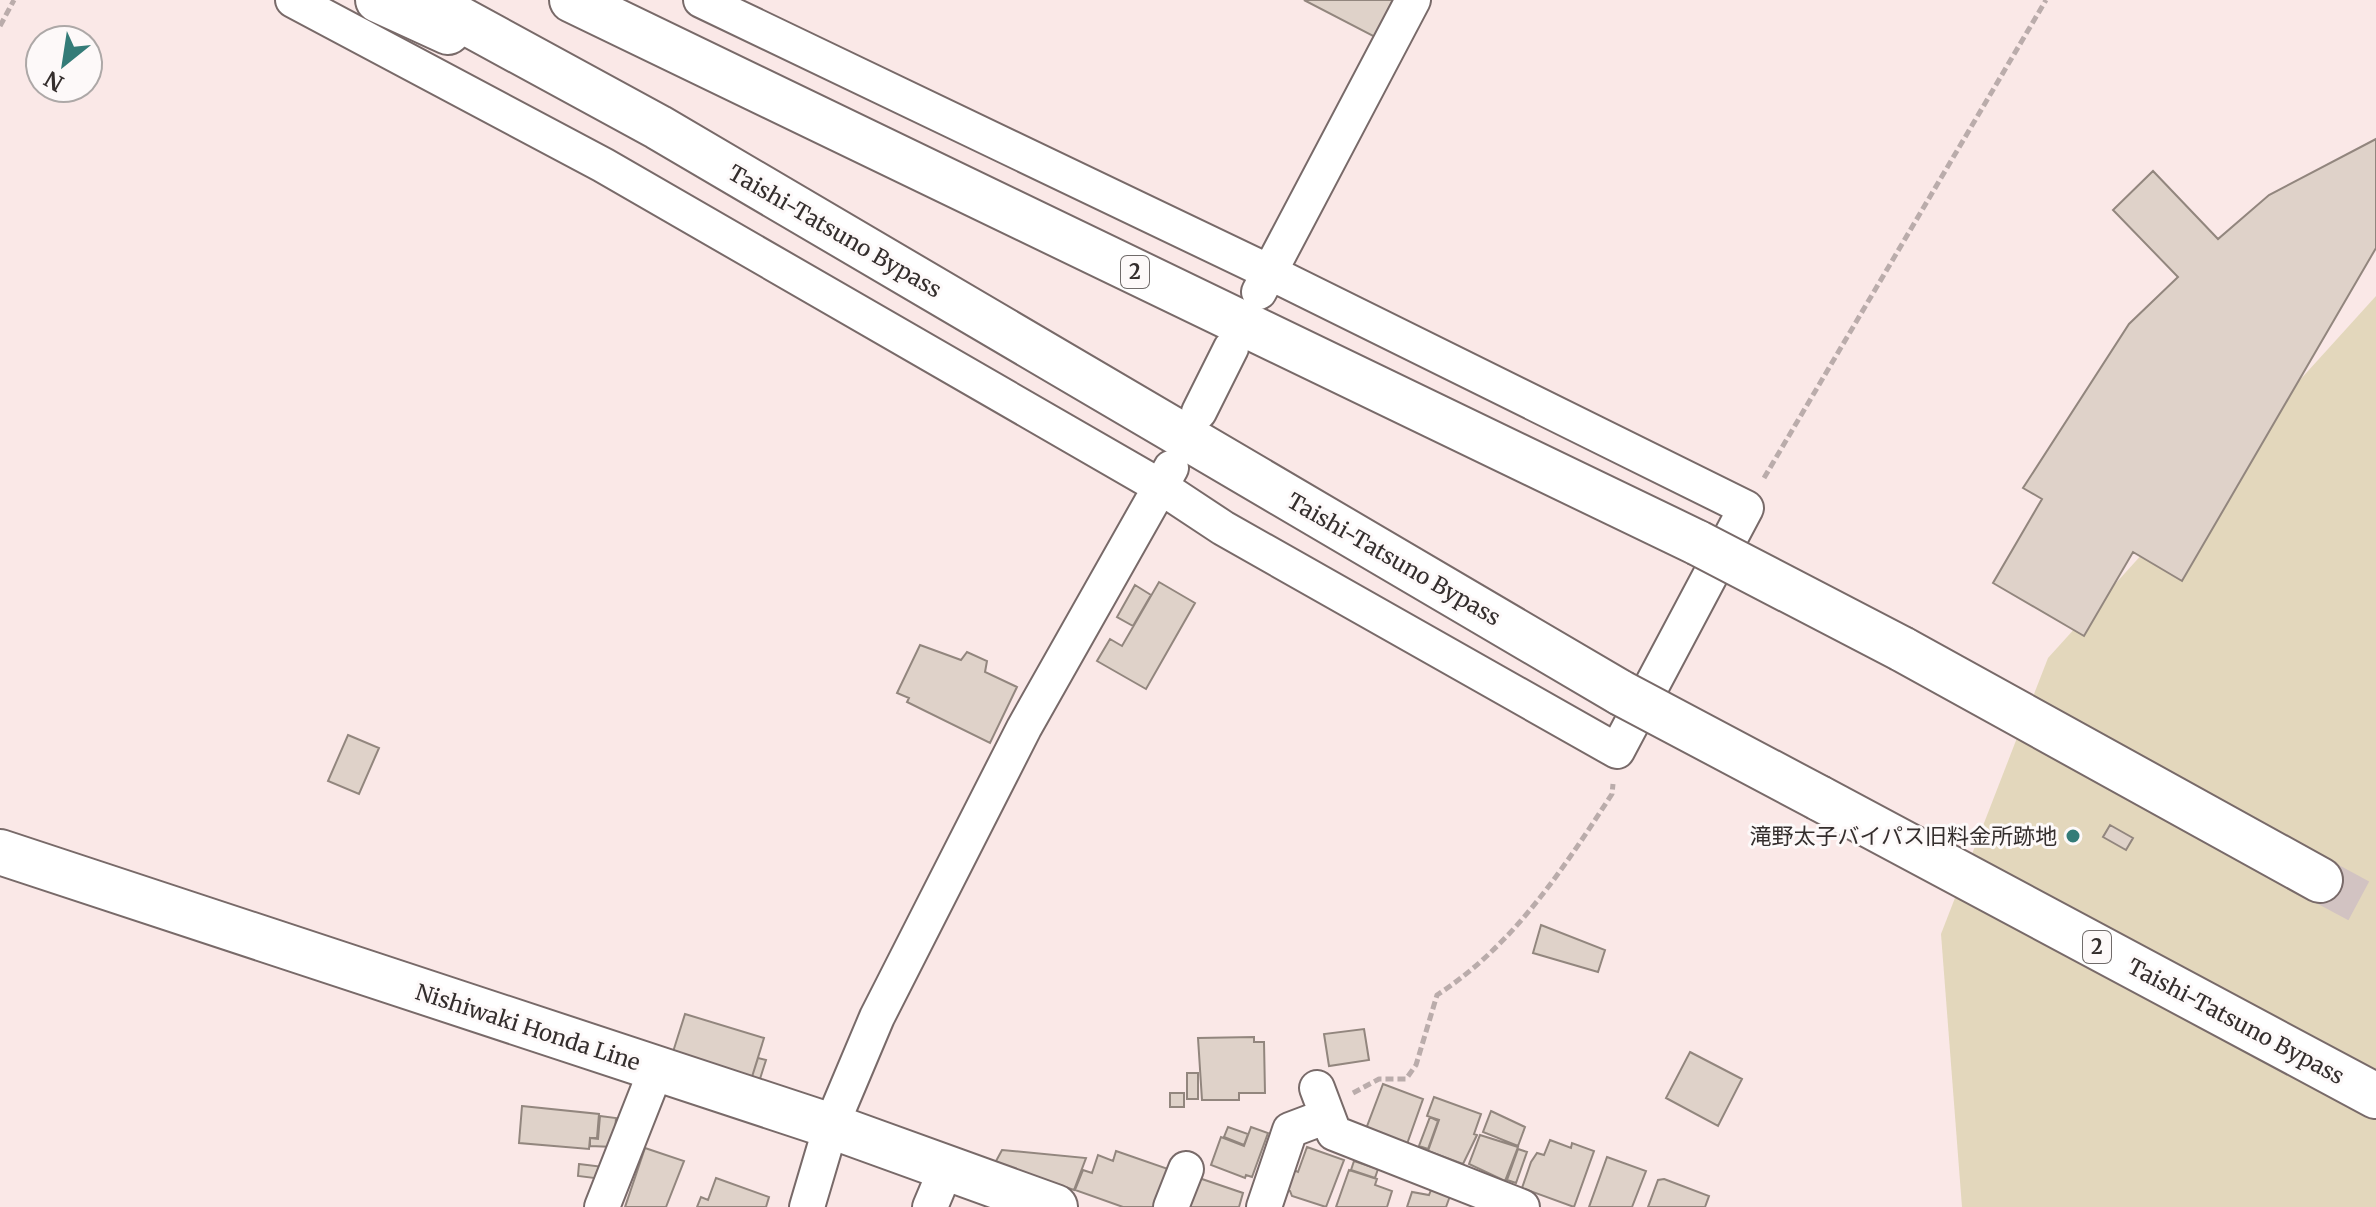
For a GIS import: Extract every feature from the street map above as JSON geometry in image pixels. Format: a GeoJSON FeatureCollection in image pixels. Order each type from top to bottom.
{"type":"FeatureCollection","features":[{"type":"Feature","properties":{"kind":"main road"},"geometry":{"type":"LineString","coordinates":[[378,0],[658,127]]}},
{"type":"Feature","properties":{"kind":"main road","name":"Taishi-Tatsuno Bypass"},"geometry":{"type":"LineString","coordinates":[[425,0],[658,127],[1621,693],[2376,1096]]}},
{"type":"Feature","properties":{"kind":"main road","name":"2"},"geometry":{"type":"LineString","coordinates":[[572,0],[1698,543],[1902,649],[2320,880]]}},
{"type":"Feature","properties":{"kind":"main road","name":"Nishiwaki Honda Line"},"geometry":{"type":"LineString","coordinates":[[0,852],[831,1126],[938,1188],[1055,1207]]}},
{"type":"Feature","properties":{"kind":"street"},"geometry":{"type":"LineString","coordinates":[[293,0],[603,165],[1166,477],[1223,528],[1617,751],[1746,508],[1264,282],[701,0]]}},
{"type":"Feature","properties":{"kind":"street"},"geometry":{"type":"LineString","coordinates":[[1264,282],[1413,0]]}},
{"type":"Feature","properties":{"kind":"street"},"geometry":{"type":"LineString","coordinates":[[1199,412],[1231,348]]}},
{"type":"Feature","properties":{"kind":"street"},"geometry":{"type":"LineString","coordinates":[[807,1207],[831,1126],[877,1017],[1024,728],[1166,477]]}},
{"type":"Feature","properties":{"kind":"street"},"geometry":{"type":"LineString","coordinates":[[602,1207],[656,1070]]}},
{"type":"Feature","properties":{"kind":"street"},"geometry":{"type":"LineString","coordinates":[[1264,1207],[1290,1130],[1323,1104],[1334,1133],[1522,1207]]}},
{"type":"Feature","properties":{"kind":"street"},"geometry":{"type":"LineString","coordinates":[[1171,1207],[1186,1169]]}},
{"type":"Feature","properties":{"kind":"path"},"geometry":{"type":"LineString","coordinates":[[0,26],[14,0]]}},
{"type":"Feature","properties":{"kind":"path"},"geometry":{"type":"LineString","coordinates":[[1746,508],[2046,0]]}},
{"type":"Feature","properties":{"kind":"path"},"geometry":{"type":"LineString","coordinates":[[1323,1104],[1379,1079],[1406,1079],[1416,1065],[1437,995],[1465,976],[1556,880],[1612,794],[1617,751]]}},
{"type":"Feature","properties":{"kind":"shaded area"},"geometry":{"type":"Polygon","coordinates":[[[2376,296],[2376,1207],[1962,1207],[1941,934],[2048,658],[2376,296]]]}},
{"type":"Feature","properties":{"kind":"building"},"geometry":{"type":"Polygon","coordinates":[[[1304,0],[1393,0],[1375,37],[1304,0]]]}},
{"type":"Feature","properties":{"kind":"building"},"geometry":{"type":"Polygon","coordinates":[[[2376,139],[2376,248],[2182,581],[2133,552],[2084,636],[1993,583],[2042,499],[2023,488],[2129,324],[2178,277],[2113,210],[2153,171],[2218,239],[2269,195],[2376,139]]]}},
{"type":"Feature","properties":{"kind":"building"},"geometry":{"type":"Polygon","coordinates":[[[1159,582],[1195,603],[1146,689],[1097,661],[1110,639],[1122,646],[1159,582]]]}},
{"type":"Feature","properties":{"kind":"building"},"geometry":{"type":"Polygon","coordinates":[[[1135,585],[1151,595],[1133,626],[1117,617],[1135,585]]]}},
{"type":"Feature","properties":{"kind":"building"},"geometry":{"type":"Polygon","coordinates":[[[920,645],[961,660],[967,652],[987,661],[985,672],[1017,687],[990,743],[907,702],[909,698],[897,693],[920,645]]]}},
{"type":"Feature","properties":{"kind":"building"},"geometry":{"type":"Polygon","coordinates":[[[348,735],[379,748],[359,794],[328,781],[348,735]]]}},
{"type":"Feature","properties":{"kind":"building"},"geometry":{"type":"Polygon","coordinates":[[[2110,825],[2133,838],[2126,850],[2103,837],[2110,825]]]}},
{"type":"Feature","properties":{"kind":"building"},"geometry":{"type":"Polygon","coordinates":[[[1541,925],[1605,950],[1598,972],[1533,953],[1541,925]]]}},
{"type":"Feature","properties":{"kind":"building"},"geometry":{"type":"Polygon","coordinates":[[[685,1014],[764,1038],[751,1080],[672,1055],[685,1014]]]}},
{"type":"Feature","properties":{"kind":"building"},"geometry":{"type":"Polygon","coordinates":[[[1364,1029],[1369,1060],[1329,1066],[1324,1034],[1364,1029]]]}},
{"type":"Feature","properties":{"kind":"building"},"geometry":{"type":"Polygon","coordinates":[[[1254,1037],[1254,1042],[1264,1042],[1265,1093],[1239,1093],[1239,1100],[1202,1100],[1198,1038],[1254,1037]]]}},
{"type":"Feature","properties":{"kind":"building"},"geometry":{"type":"Polygon","coordinates":[[[1690,1052],[1742,1079],[1718,1126],[1666,1098],[1690,1052]]]}},
{"type":"Feature","properties":{"kind":"building"},"geometry":{"type":"Polygon","coordinates":[[[758,1058],[766,1060],[759,1082],[751,1080],[758,1058]]]}},
{"type":"Feature","properties":{"kind":"building"},"geometry":{"type":"Polygon","coordinates":[[[1187,1073],[1198,1073],[1198,1099],[1187,1099],[1187,1073]]]}},
{"type":"Feature","properties":{"kind":"building"},"geometry":{"type":"Polygon","coordinates":[[[1383,1084],[1423,1099],[1407,1144],[1366,1129],[1383,1084]]]}},
{"type":"Feature","properties":{"kind":"building"},"geometry":{"type":"Polygon","coordinates":[[[1170,1093],[1184,1093],[1184,1107],[1170,1107],[1170,1093]]]}},
{"type":"Feature","properties":{"kind":"building"},"geometry":{"type":"Polygon","coordinates":[[[1434,1097],[1481,1114],[1474,1134],[1477,1135],[1463,1164],[1428,1151],[1439,1120],[1427,1116],[1434,1097]]]}},
{"type":"Feature","properties":{"kind":"building"},"geometry":{"type":"Polygon","coordinates":[[[522,1106],[599,1114],[597,1138],[590,1138],[589,1149],[519,1143],[522,1106]]]}},
{"type":"Feature","properties":{"kind":"building"},"geometry":{"type":"Polygon","coordinates":[[[1491,1111],[1525,1127],[1518,1146],[1483,1132],[1491,1111]]]}},
{"type":"Feature","properties":{"kind":"building"},"geometry":{"type":"Polygon","coordinates":[[[600,1116],[616,1118],[614,1147],[590,1146],[590,1138],[598,1139],[600,1116]]]}},
{"type":"Feature","properties":{"kind":"building"},"geometry":{"type":"Polygon","coordinates":[[[1430,1117],[1438,1121],[1428,1149],[1419,1146],[1430,1117]]]}},
{"type":"Feature","properties":{"kind":"building"},"geometry":{"type":"Polygon","coordinates":[[[1228,1127],[1248,1134],[1244,1145],[1224,1137],[1228,1127]]]}},
{"type":"Feature","properties":{"kind":"building"},"geometry":{"type":"Polygon","coordinates":[[[1251,1127],[1268,1133],[1252,1177],[1246,1175],[1245,1178],[1211,1165],[1221,1137],[1244,1146],[1251,1127]]]}},
{"type":"Feature","properties":{"kind":"building"},"geometry":{"type":"Polygon","coordinates":[[[1480,1135],[1518,1147],[1505,1181],[1469,1164],[1480,1135]]]}},
{"type":"Feature","properties":{"kind":"building"},"geometry":{"type":"Polygon","coordinates":[[[1550,1140],[1571,1148],[1572,1143],[1594,1151],[1574,1207],[1522,1188],[1531,1162],[1537,1153],[1544,1155],[1550,1140]]]}},
{"type":"Feature","properties":{"kind":"building"},"geometry":{"type":"Polygon","coordinates":[[[1307,1147],[1344,1160],[1326,1207],[1292,1196],[1290,1191],[1282,1188],[1289,1168],[1298,1172],[1307,1147]]]}},
{"type":"Feature","properties":{"kind":"building"},"geometry":{"type":"Polygon","coordinates":[[[645,1148],[684,1161],[666,1207],[625,1207],[645,1148]]]}},
{"type":"Feature","properties":{"kind":"building"},"geometry":{"type":"Polygon","coordinates":[[[1518,1149],[1527,1152],[1516,1183],[1507,1180],[1518,1149]]]}},
{"type":"Feature","properties":{"kind":"building"},"geometry":{"type":"Polygon","coordinates":[[[1002,1150],[1086,1158],[1074,1190],[995,1163],[1002,1150]]]}},
{"type":"Feature","properties":{"kind":"building"},"geometry":{"type":"Polygon","coordinates":[[[1116,1151],[1171,1170],[1157,1207],[1123,1207],[1075,1190],[1083,1170],[1092,1173],[1098,1155],[1113,1161],[1116,1151]]]}},
{"type":"Feature","properties":{"kind":"building"},"geometry":{"type":"Polygon","coordinates":[[[1607,1157],[1646,1171],[1632,1207],[1589,1207],[1607,1157]]]}},
{"type":"Feature","properties":{"kind":"building"},"geometry":{"type":"Polygon","coordinates":[[[1354,1161],[1378,1169],[1375,1178],[1351,1170],[1354,1161]]]}},
{"type":"Feature","properties":{"kind":"building"},"geometry":{"type":"Polygon","coordinates":[[[579,1164],[604,1167],[602,1179],[578,1176],[579,1164]]]}},
{"type":"Feature","properties":{"kind":"building"},"geometry":{"type":"Polygon","coordinates":[[[1349,1170],[1377,1179],[1375,1185],[1392,1191],[1387,1207],[1336,1207],[1349,1170]]]}},
{"type":"Feature","properties":{"kind":"building"},"geometry":{"type":"Polygon","coordinates":[[[716,1178],[769,1197],[766,1207],[697,1207],[701,1197],[708,1200],[716,1178]]]}},
{"type":"Feature","properties":{"kind":"building"},"geometry":{"type":"Polygon","coordinates":[[[1199,1178],[1243,1193],[1239,1207],[1189,1207],[1199,1178]]]}},
{"type":"Feature","properties":{"kind":"building"},"geometry":{"type":"Polygon","coordinates":[[[1664,1179],[1709,1196],[1705,1207],[1648,1207],[1658,1180],[1664,1179]]]}},
{"type":"Feature","properties":{"kind":"building"},"geometry":{"type":"Polygon","coordinates":[[[1431,1190],[1450,1196],[1446,1207],[1407,1207],[1412,1192],[1429,1195],[1431,1190]]]}},
{"type":"Feature","properties":{"kind":"tunnel"},"geometry":{"type":"LineString","coordinates":[[2320,880],[2376,910]]}},
{"type":"Feature","properties":{"kind":"place","name":"滝野太子バイパス旧料金所跡地"},"geometry":{"type":"Point","coordinates":[2073,836]}}]}
